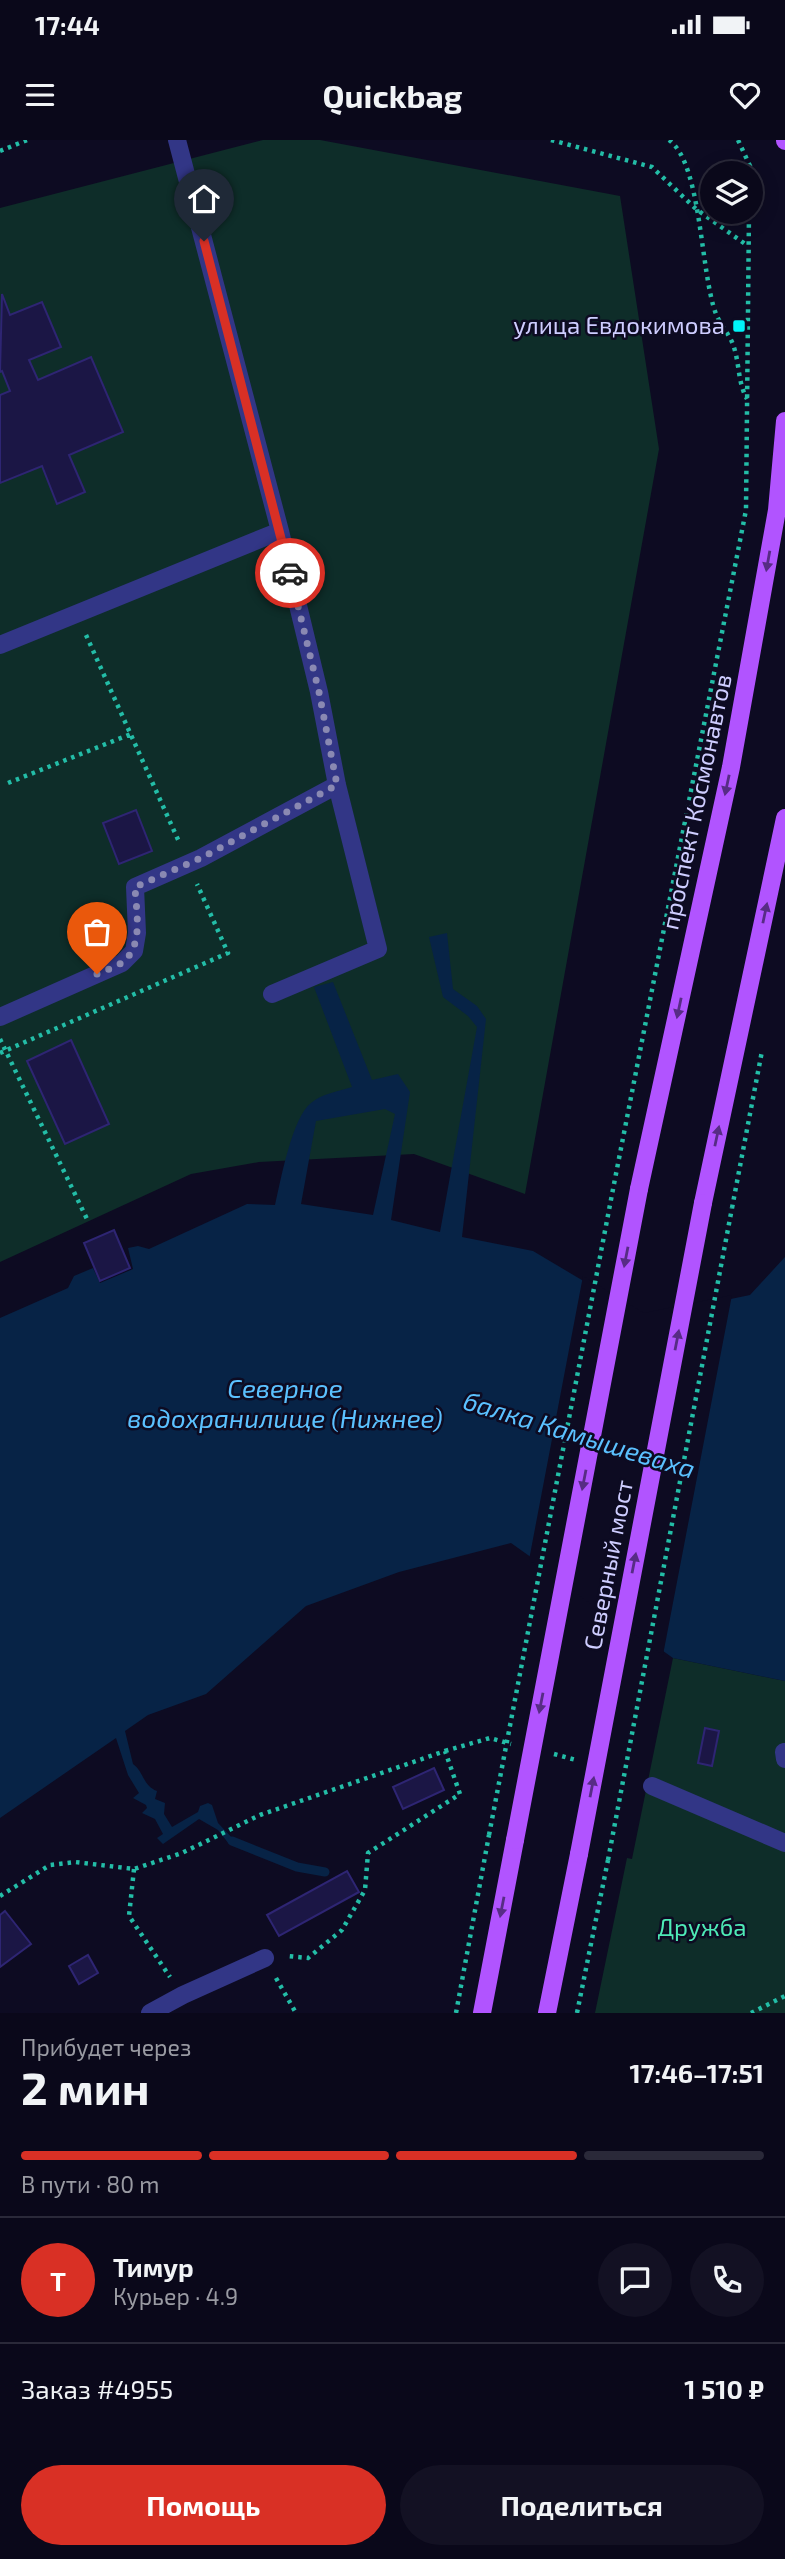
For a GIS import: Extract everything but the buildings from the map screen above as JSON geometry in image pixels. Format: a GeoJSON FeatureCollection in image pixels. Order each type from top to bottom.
{"type":"FeatureCollection","features":[{"type":"Feature","properties":{"kind":"main road","name":"проспект Космонавтов"},"geometry":{"type":"LineString","coordinates":[[639,1189],[731,767],[777,510],[785,421]]}},
{"type":"Feature","properties":{"kind":"main road","name":"Северный мост"},"geometry":{"type":"LineString","coordinates":[[547,2013],[703,1203],[785,818]]}},
{"type":"Feature","properties":{"kind":"main road","name":"Северный мост"},"geometry":{"type":"LineString","coordinates":[[482,2013],[639,1189]]}},
{"type":"Feature","properties":{"kind":"lane"},"geometry":{"type":"LineString","coordinates":[[177,140],[280,531],[319,692],[337,785],[378,949],[272,994]]}},
{"type":"Feature","properties":{"kind":"lane"},"geometry":{"type":"LineString","coordinates":[[0,645],[280,531]]}},
{"type":"Feature","properties":{"kind":"lane"},"geometry":{"type":"LineString","coordinates":[[0,1017],[122,963],[134,951],[137,933],[135,887],[201,858],[337,785]]}},
{"type":"Feature","properties":{"kind":"lane"},"geometry":{"type":"LineString","coordinates":[[784,1752],[785,1759]]}},
{"type":"Feature","properties":{"kind":"lane"},"geometry":{"type":"LineString","coordinates":[[652,1786],[785,1843]]}},
{"type":"Feature","properties":{"kind":"lane"},"geometry":{"type":"LineString","coordinates":[[152,2013],[183,1995],[265,1958]]}},
{"type":"Feature","properties":{"kind":"path"},"geometry":{"type":"LineString","coordinates":[[0,151],[27,140]]}},
{"type":"Feature","properties":{"kind":"path"},"geometry":{"type":"LineString","coordinates":[[551,140],[652,167],[696,209],[749,246]]}},
{"type":"Feature","properties":{"kind":"path"},"geometry":{"type":"LineString","coordinates":[[668,140],[675,145],[691,177],[703,260],[716,315],[733,344],[740,387],[748,400]]}},
{"type":"Feature","properties":{"kind":"path"},"geometry":{"type":"LineString","coordinates":[[738,140],[748,161]]}},
{"type":"Feature","properties":{"kind":"path"},"geometry":{"type":"LineString","coordinates":[[456,2013],[746,510],[750,224]]}},
{"type":"Feature","properties":{"kind":"path"},"geometry":{"type":"LineString","coordinates":[[8,783],[131,734]]}},
{"type":"Feature","properties":{"kind":"path"},"geometry":{"type":"LineString","coordinates":[[0,1038],[87,1219]]}},
{"type":"Feature","properties":{"kind":"path"},"geometry":{"type":"LineString","coordinates":[[577,2013],[762,1049]]}},
{"type":"Feature","properties":{"kind":"path"},"geometry":{"type":"LineString","coordinates":[[0,1896],[50,1865],[75,1862],[134,1868],[182,1853],[260,1815],[445,1751],[460,1794],[368,1853],[365,1890],[342,1930],[308,1958],[265,1958],[296,2013]]}},
{"type":"Feature","properties":{"kind":"path"},"geometry":{"type":"LineString","coordinates":[[134,1868],[129,1916],[183,1995]]}},
{"type":"Feature","properties":{"kind":"path"},"geometry":{"type":"LineString","coordinates":[[751,2013],[785,1996]]}},
{"type":"Feature","properties":{"kind":"green space"},"geometry":{"type":"Polygon","coordinates":[[[263,140],[320,140],[620,196],[659,449],[525,1194],[414,1154],[259,1162],[191,1174],[0,1262],[0,208],[263,140]]]}},
{"type":"Feature","properties":{"kind":"green space","name":"Дружба"},"geometry":{"type":"Polygon","coordinates":[[[673,1658],[785,1681],[785,2013],[595,2013],[627,1858],[632,1859],[673,1658]]]}},
{"type":"Feature","properties":{"kind":"water","name":"Северное водохранилище (Нижнее)"},"geometry":{"type":"Polygon","coordinates":[[[447,933],[453,989],[477,1006],[486,1019],[462,1237],[533,1251],[644,1317],[750,1295],[785,1257],[785,1681],[673,1658],[511,1543],[399,1572],[306,1606],[206,1694],[148,1715],[125,1731],[133,1764],[149,1786],[157,1791],[155,1799],[165,1803],[164,1814],[172,1827],[208,1803],[212,1805],[218,1823],[234,1840],[229,1844],[218,1830],[199,1819],[163,1844],[157,1838],[163,1834],[155,1819],[142,1813],[147,1808],[146,1805],[133,1798],[139,1793],[128,1775],[116,1738],[0,1818],[0,1318],[68,1288],[74,1276],[93,1268],[100,1283],[133,1269],[128,1248],[138,1246],[149,1249],[247,1204],[275,1205],[288,1150],[304,1111],[320,1097],[352,1087],[314,987],[333,982],[372,1080],[398,1074],[410,1092],[391,1220],[440,1232],[477,1027],[468,1016],[443,997],[429,937],[447,933]],[[385,1109],[316,1121],[301,1204],[373,1215],[395,1114],[385,1109]]]}},
{"type":"Feature","properties":{"kind":"pier"},"geometry":{"type":"Polygon","coordinates":[[[583,1276],[644,1313],[732,1295],[663,1655],[529,1560],[583,1276]]]}},
{"type":"Feature","properties":{"kind":"waterway"},"geometry":{"type":"LineString","coordinates":[[232,1841],[297,1867],[325,1872]]}},
{"type":"Feature","properties":{"kind":"way so far"},"geometry":{"type":"LineString","coordinates":[[97,974],[122,963],[134,951],[137,933],[135,887],[201,858],[337,785],[319,692],[290,573]]}},
{"type":"Feature","properties":{"kind":"place","name":"улица Евдокимова"},"geometry":{"type":"Point","coordinates":[739,326]}},
{"type":"Feature","properties":{"kind":"route"},"geometry":{"type":"LineString","coordinates":[[204,241],[290,573]]}},
{"type":"Feature","properties":{"kind":"water label","name":"балка Камышеваха"},"geometry":{"type":"Point","coordinates":[579,1435]}}]}
